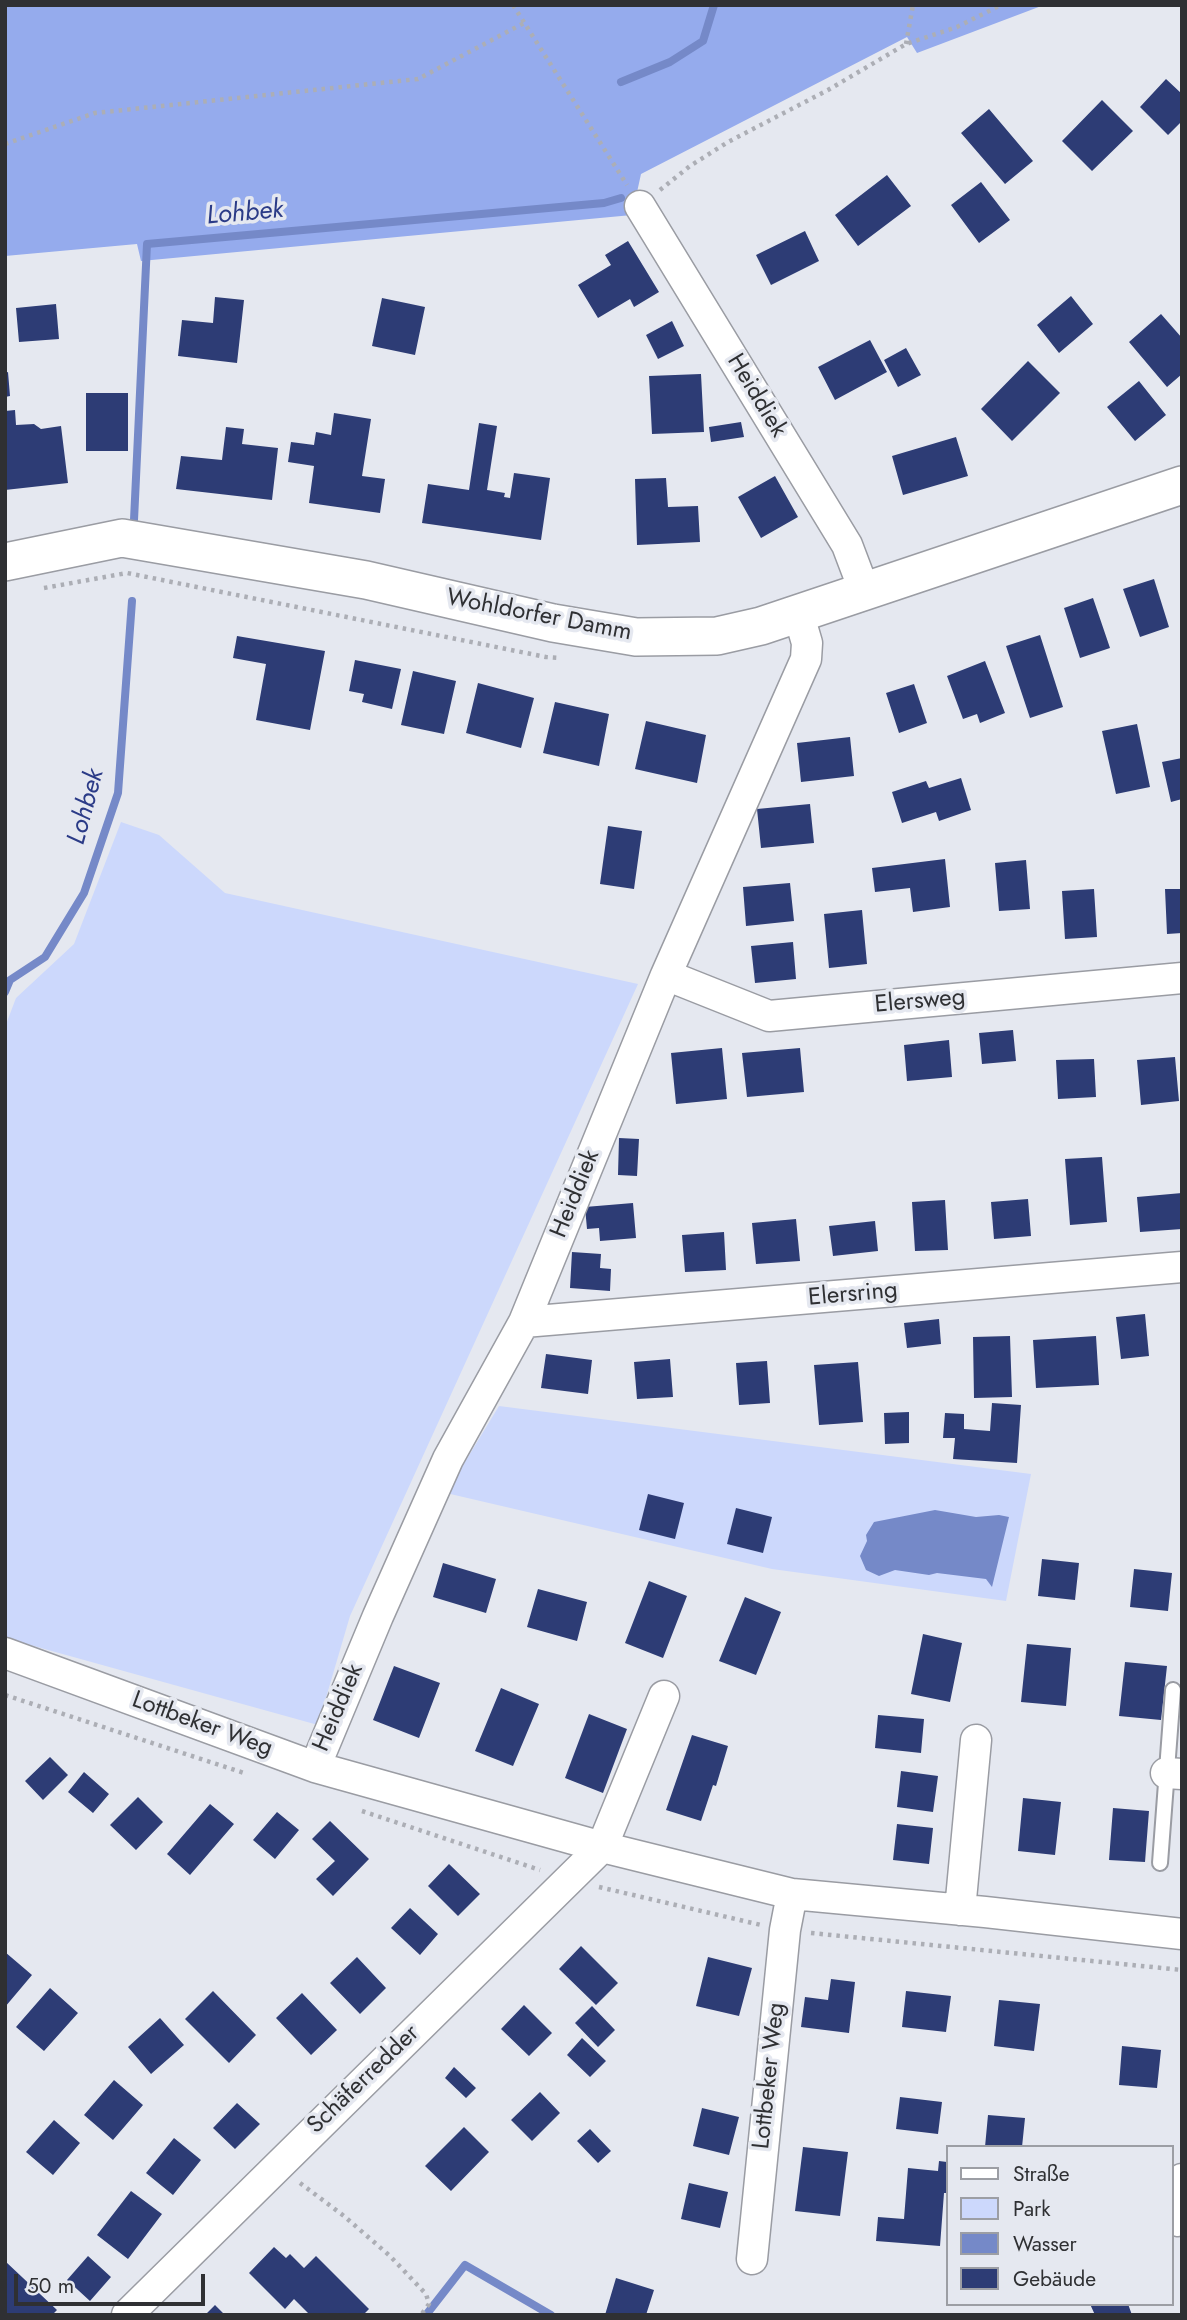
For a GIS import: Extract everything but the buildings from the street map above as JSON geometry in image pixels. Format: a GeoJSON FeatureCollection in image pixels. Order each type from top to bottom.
{"type":"FeatureCollection","features":[{"type":"Feature","properties":{"kind":"street","name":"Heiddiek"},"geometry":{"type":"LineString","coordinates":[[640,206],[847,545],[864,590]]}},
{"type":"Feature","properties":{"kind":"street","name":"Wohldorfer Damm"},"geometry":{"type":"LineString","coordinates":[[5,562],[122,538],[366,580],[553,623],[636,637],[717,636],[761,625],[1182,485]]}},
{"type":"Feature","properties":{"kind":"street","name":"Heiddiek"},"geometry":{"type":"LineString","coordinates":[[315,1767],[447,1459],[524,1322],[666,975],[806,659],[807,643],[798,612]]}},
{"type":"Feature","properties":{"kind":"street","name":"Elersweg"},"geometry":{"type":"LineString","coordinates":[[666,975],[769,1016],[1182,978]]}},
{"type":"Feature","properties":{"kind":"street","name":"Elersring"},"geometry":{"type":"LineString","coordinates":[[524,1322],[1182,1267]]}},
{"type":"Feature","properties":{"kind":"street","name":"Lottbeker Weg"},"geometry":{"type":"LineString","coordinates":[[5,1653],[315,1767],[602,1847],[792,1894],[1182,1934]]}},
{"type":"Feature","properties":{"kind":"street"},"geometry":{"type":"LineString","coordinates":[[602,1847],[664,1696]]}},
{"type":"Feature","properties":{"kind":"street"},"geometry":{"type":"LineString","coordinates":[[960,1910],[976,1740]]}},
{"type":"Feature","properties":{"kind":"street","name":"Schäferredder"},"geometry":{"type":"LineString","coordinates":[[127,2315],[602,1847]]}},
{"type":"Feature","properties":{"kind":"street","name":"Lottbeker Weg"},"geometry":{"type":"LineString","coordinates":[[752,2259],[785,1930],[792,1894]]}},
{"type":"Feature","properties":{"kind":"street"},"geometry":{"type":"LineString","coordinates":[[1178,2221],[1182,2179]]}},
{"type":"Feature","properties":{"kind":"lane"},"geometry":{"type":"LineString","coordinates":[[1160,1863],[1174,1773],[1173,1690]]}},
{"type":"Feature","properties":{"kind":"path"},"geometry":{"type":"LineString","coordinates":[[513,5],[640,206],[690,166],[728,142],[828,90],[906,44],[957,27],[1001,5]]}},
{"type":"Feature","properties":{"kind":"path"},"geometry":{"type":"LineString","coordinates":[[906,44],[913,5]]}},
{"type":"Feature","properties":{"kind":"path"},"geometry":{"type":"LineString","coordinates":[[5,144],[95,113],[418,79],[524,23]]}},
{"type":"Feature","properties":{"kind":"path"},"geometry":{"type":"LineString","coordinates":[[278,2164],[390,2256],[426,2294],[429,2304],[421,2315]]}},
{"type":"Feature","properties":{"kind":"green space"},"geometry":{"type":"Polygon","coordinates":[[[121,822],[159,835],[225,893],[638,984],[350,1616],[318,1725],[5,1638],[5,1027],[16,998],[74,944],[121,822]]]}},
{"type":"Feature","properties":{"kind":"green space"},"geometry":{"type":"Polygon","coordinates":[[[499,1406],[1031,1474],[1006,1601],[772,1569],[446,1493],[499,1406]]]}},
{"type":"Feature","properties":{"kind":"shaded area"},"geometry":{"type":"Polygon","coordinates":[[[5,5],[1044,5],[917,53],[907,37],[641,174],[632,215],[141,261],[137,244],[5,256],[5,5]]]}},
{"type":"Feature","properties":{"kind":"water"},"geometry":{"type":"Polygon","coordinates":[[[935,1510],[976,1517],[1009,1517],[992,1587],[986,1579],[895,1570],[879,1576],[866,1570],[860,1556],[867,1541],[866,1535],[874,1522],[935,1510]]]}},
{"type":"Feature","properties":{"kind":"waterway","name":"Lohbek"},"geometry":{"type":"LineString","coordinates":[[621,82],[670,62],[703,41],[714,5]]}},
{"type":"Feature","properties":{"kind":"waterway","name":"Lohbek"},"geometry":{"type":"LineString","coordinates":[[134,520],[147,244],[604,203],[621,198]]}},
{"type":"Feature","properties":{"kind":"waterway","name":"Lohbek"},"geometry":{"type":"LineString","coordinates":[[5,992],[10,980],[45,957],[84,893],[118,793],[132,601]]}},
{"type":"Feature","properties":{"kind":"waterway"},"geometry":{"type":"LineString","coordinates":[[426,2315],[465,2265],[551,2315]]}}]}
